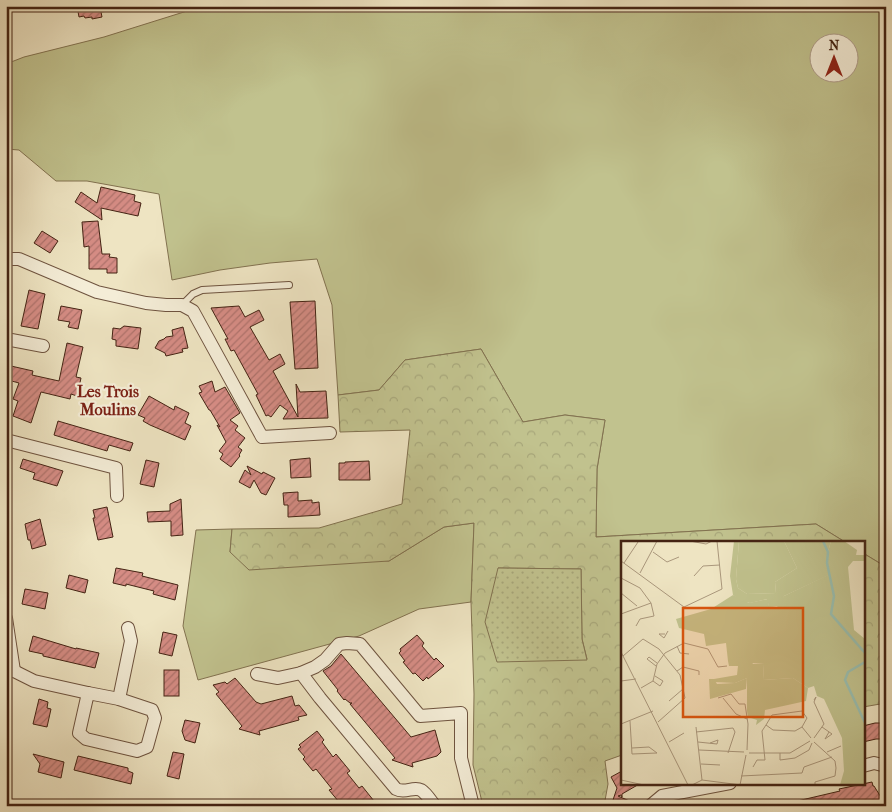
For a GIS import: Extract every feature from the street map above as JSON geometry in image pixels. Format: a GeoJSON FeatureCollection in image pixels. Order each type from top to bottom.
{"type":"FeatureCollection","features":[{"type":"Feature","properties":{"kind":"street"},"geometry":{"type":"LineString","coordinates":[[6,259],[19,259],[97,292],[146,303],[182,305],[193,311],[262,437],[330,433]]}},
{"type":"Feature","properties":{"kind":"street"},"geometry":{"type":"LineString","coordinates":[[6,339],[43,346]]}},
{"type":"Feature","properties":{"kind":"street"},"geometry":{"type":"LineString","coordinates":[[6,440],[116,468],[117,496]]}},
{"type":"Feature","properties":{"kind":"street"},"geometry":{"type":"LineString","coordinates":[[6,618],[10,673],[34,681],[120,699],[152,710],[154,718],[147,747],[137,750],[86,739],[78,733],[88,693]]}},
{"type":"Feature","properties":{"kind":"street"},"geometry":{"type":"LineString","coordinates":[[120,699],[130,641],[128,628]]}},
{"type":"Feature","properties":{"kind":"street"},"geometry":{"type":"LineString","coordinates":[[257,674],[278,678],[301,672],[316,667],[340,644],[360,644],[420,716],[461,712],[461,758],[473,806]]}},
{"type":"Feature","properties":{"kind":"street"},"geometry":{"type":"LineString","coordinates":[[301,672],[320,698],[396,789],[401,792],[421,790],[435,806]]}},
{"type":"Feature","properties":{"kind":"street"},"geometry":{"type":"LineString","coordinates":[[864,766],[874,763],[886,766]]}},
{"type":"Feature","properties":{"kind":"street"},"geometry":{"type":"LineString","coordinates":[[650,806],[662,796],[725,784]]}},
{"type":"Feature","properties":{"kind":"lane"},"geometry":{"type":"LineString","coordinates":[[182,305],[193,294],[202,290],[289,285]]}},
{"type":"Feature","properties":{"kind":"green space"},"geometry":{"type":"Polygon","coordinates":[[[203,6],[886,6],[886,567],[864,554],[864,541],[843,541],[816,524],[596,537],[597,469],[605,420],[565,415],[523,422],[481,349],[405,360],[379,390],[338,395],[332,305],[317,259],[220,270],[172,280],[159,194],[87,181],[56,181],[19,150],[6,149],[6,64],[24,57],[104,37],[203,6]]]}},
{"type":"Feature","properties":{"kind":"green space"},"geometry":{"type":"Polygon","coordinates":[[[481,349],[523,422],[565,415],[605,420],[597,469],[596,537],[816,524],[843,541],[621,541],[621,755],[605,761],[608,784],[604,806],[483,806],[473,765],[474,694],[471,602],[474,523],[444,527],[389,561],[249,570],[230,552],[232,529],[319,528],[402,504],[410,430],[340,432],[338,395],[379,390],[405,360],[481,349]],[[498,568],[587,659],[582,639],[581,569],[498,568]]]}},
{"type":"Feature","properties":{"kind":"green space"},"geometry":{"type":"Polygon","coordinates":[[[474,523],[471,602],[419,609],[359,636],[198,680],[183,626],[196,530],[232,529],[230,552],[389,561],[444,527],[474,523]]]}},
{"type":"Feature","properties":{"kind":"green space"},"geometry":{"type":"Polygon","coordinates":[[[864,554],[886,567],[886,703],[864,707],[864,554]]]}},
{"type":"Feature","properties":{"kind":"green space"},"geometry":{"type":"Polygon","coordinates":[[[498,568],[581,569],[582,639],[587,660],[497,662],[485,622],[498,568]]]}},
{"type":"Feature","properties":{"kind":"building"},"geometry":{"type":"Polygon","coordinates":[[[77,6],[109,6],[109,11],[101,12],[102,17],[85,18],[84,16],[79,17],[77,6]]]}},
{"type":"Feature","properties":{"kind":"building"},"geometry":{"type":"Polygon","coordinates":[[[101,187],[135,195],[134,201],[141,203],[138,216],[101,208],[102,220],[75,202],[81,192],[97,203],[101,187]]]}},
{"type":"Feature","properties":{"kind":"building"},"geometry":{"type":"Polygon","coordinates":[[[98,221],[102,254],[110,254],[109,257],[117,258],[117,273],[107,273],[107,269],[89,269],[89,246],[84,247],[82,222],[98,221]]]}},
{"type":"Feature","properties":{"kind":"building"},"geometry":{"type":"Polygon","coordinates":[[[42,231],[58,241],[50,253],[34,243],[42,231]]]}},
{"type":"Feature","properties":{"kind":"building"},"geometry":{"type":"Polygon","coordinates":[[[29,290],[45,294],[38,329],[21,326],[29,290]]]}},
{"type":"Feature","properties":{"kind":"building"},"geometry":{"type":"Polygon","coordinates":[[[315,301],[318,368],[295,369],[290,302],[315,301]]]}},
{"type":"Feature","properties":{"kind":"building"},"geometry":{"type":"Polygon","coordinates":[[[61,306],[82,310],[78,329],[68,327],[70,322],[58,320],[61,306]]]}},
{"type":"Feature","properties":{"kind":"building"},"geometry":{"type":"Polygon","coordinates":[[[239,306],[245,317],[259,310],[264,320],[250,327],[269,360],[280,354],[285,364],[273,371],[298,417],[296,384],[300,392],[326,391],[328,418],[283,419],[288,411],[280,405],[271,417],[266,416],[256,395],[258,394],[234,350],[231,351],[225,339],[228,339],[211,308],[239,306]]]}},
{"type":"Feature","properties":{"kind":"building"},"geometry":{"type":"Polygon","coordinates":[[[124,326],[141,328],[138,349],[116,346],[116,340],[112,339],[113,328],[120,329],[124,326]]]}},
{"type":"Feature","properties":{"kind":"building"},"geometry":{"type":"Polygon","coordinates":[[[183,327],[188,348],[182,349],[183,352],[166,356],[165,353],[155,348],[159,341],[173,336],[172,330],[183,327]]]}},
{"type":"Feature","properties":{"kind":"building"},"geometry":{"type":"Polygon","coordinates":[[[67,343],[83,347],[76,377],[81,378],[77,396],[71,394],[70,399],[41,392],[31,423],[13,416],[18,401],[13,399],[19,383],[8,380],[11,366],[33,371],[32,375],[59,381],[67,343]]]}},
{"type":"Feature","properties":{"kind":"building"},"geometry":{"type":"Polygon","coordinates":[[[212,381],[215,392],[225,387],[240,413],[230,420],[238,426],[235,430],[245,438],[238,447],[242,450],[240,456],[231,467],[220,459],[223,454],[219,451],[226,442],[217,425],[220,427],[199,393],[202,392],[199,386],[212,381]]]}},
{"type":"Feature","properties":{"kind":"building"},"geometry":{"type":"Polygon","coordinates":[[[149,396],[174,410],[175,406],[189,413],[185,423],[191,426],[185,440],[150,425],[143,421],[145,418],[138,415],[149,396]]]}},
{"type":"Feature","properties":{"kind":"building"},"geometry":{"type":"Polygon","coordinates":[[[58,421],[133,443],[130,451],[109,445],[107,451],[54,435],[58,421]]]}},
{"type":"Feature","properties":{"kind":"building"},"geometry":{"type":"Polygon","coordinates":[[[310,458],[311,477],[291,478],[290,460],[310,458]]]}},
{"type":"Feature","properties":{"kind":"building"},"geometry":{"type":"Polygon","coordinates":[[[23,459],[63,471],[57,486],[33,479],[35,473],[20,468],[23,459]]]}},
{"type":"Feature","properties":{"kind":"building"},"geometry":{"type":"Polygon","coordinates":[[[146,460],[159,463],[154,487],[140,484],[146,460]]]}},
{"type":"Feature","properties":{"kind":"building"},"geometry":{"type":"Polygon","coordinates":[[[369,461],[370,480],[339,480],[339,463],[369,461]]]}},
{"type":"Feature","properties":{"kind":"building"},"geometry":{"type":"Polygon","coordinates":[[[247,466],[275,478],[266,495],[261,493],[254,480],[250,488],[239,482],[245,470],[251,475],[247,466]]]}},
{"type":"Feature","properties":{"kind":"building"},"geometry":{"type":"Polygon","coordinates":[[[298,492],[298,501],[312,500],[312,503],[319,502],[320,515],[288,517],[288,505],[284,505],[283,493],[298,492]]]}},
{"type":"Feature","properties":{"kind":"building"},"geometry":{"type":"Polygon","coordinates":[[[181,499],[183,535],[171,536],[171,521],[148,522],[147,512],[170,511],[170,504],[181,499]]]}},
{"type":"Feature","properties":{"kind":"building"},"geometry":{"type":"Polygon","coordinates":[[[107,507],[113,537],[98,540],[93,510],[107,507]]]}},
{"type":"Feature","properties":{"kind":"building"},"geometry":{"type":"Polygon","coordinates":[[[40,519],[46,545],[32,549],[25,524],[40,519]]]}},
{"type":"Feature","properties":{"kind":"building"},"geometry":{"type":"Polygon","coordinates":[[[116,568],[143,573],[142,576],[178,585],[175,600],[153,594],[154,591],[126,584],[126,586],[113,583],[116,568]]]}},
{"type":"Feature","properties":{"kind":"building"},"geometry":{"type":"Polygon","coordinates":[[[69,575],[88,580],[85,593],[66,588],[69,575]]]}},
{"type":"Feature","properties":{"kind":"building"},"geometry":{"type":"Polygon","coordinates":[[[25,589],[48,593],[45,609],[22,604],[25,589]]]}},
{"type":"Feature","properties":{"kind":"building"},"geometry":{"type":"Polygon","coordinates":[[[163,632],[177,635],[172,656],[159,653],[163,632]]]}},
{"type":"Feature","properties":{"kind":"building"},"geometry":{"type":"Polygon","coordinates":[[[417,635],[424,643],[422,646],[434,660],[436,658],[444,666],[423,681],[415,673],[413,674],[403,662],[405,661],[399,653],[400,649],[417,635]]]}},
{"type":"Feature","properties":{"kind":"building"},"geometry":{"type":"Polygon","coordinates":[[[33,636],[76,649],[99,653],[95,668],[29,651],[33,636]]]}},
{"type":"Feature","properties":{"kind":"building"},"geometry":{"type":"Polygon","coordinates":[[[341,654],[411,737],[435,730],[441,752],[437,756],[412,763],[413,767],[392,760],[395,758],[350,704],[352,703],[344,700],[323,671],[331,666],[341,654]]]}},
{"type":"Feature","properties":{"kind":"building"},"geometry":{"type":"Polygon","coordinates":[[[164,670],[179,670],[179,696],[164,696],[164,670]]]}},
{"type":"Feature","properties":{"kind":"building"},"geometry":{"type":"Polygon","coordinates":[[[235,678],[256,702],[261,704],[292,696],[295,706],[299,705],[307,715],[298,717],[299,720],[259,731],[260,735],[239,729],[242,726],[216,694],[219,692],[213,685],[225,682],[227,684],[235,678]]]}},
{"type":"Feature","properties":{"kind":"building"},"geometry":{"type":"Polygon","coordinates":[[[39,699],[48,702],[47,708],[51,709],[47,727],[33,724],[39,699]]]}},
{"type":"Feature","properties":{"kind":"building"},"geometry":{"type":"Polygon","coordinates":[[[185,720],[200,723],[195,743],[185,740],[182,731],[185,720]]]}},
{"type":"Feature","properties":{"kind":"building"},"geometry":{"type":"Polygon","coordinates":[[[886,723],[886,739],[864,742],[864,726],[886,723]]]}},
{"type":"Feature","properties":{"kind":"building"},"geometry":{"type":"Polygon","coordinates":[[[317,731],[324,740],[322,742],[333,757],[336,754],[350,771],[347,773],[359,788],[362,786],[378,806],[345,806],[329,790],[332,789],[316,769],[313,771],[303,759],[305,757],[298,749],[301,747],[299,745],[317,731]]]}},
{"type":"Feature","properties":{"kind":"building"},"geometry":{"type":"Polygon","coordinates":[[[173,752],[184,754],[179,779],[167,776],[173,752]]]}},
{"type":"Feature","properties":{"kind":"building"},"geometry":{"type":"Polygon","coordinates":[[[33,754],[64,762],[61,778],[38,772],[40,764],[33,754]]]}},
{"type":"Feature","properties":{"kind":"building"},"geometry":{"type":"Polygon","coordinates":[[[78,756],[128,768],[128,771],[133,773],[131,784],[74,770],[78,756]]]}},
{"type":"Feature","properties":{"kind":"building"},"geometry":{"type":"Polygon","coordinates":[[[621,772],[621,784],[639,784],[622,794],[622,797],[621,795],[618,796],[641,806],[611,806],[617,788],[611,777],[621,772]]]}},
{"type":"Feature","properties":{"kind":"building"},"geometry":{"type":"Polygon","coordinates":[[[872,782],[884,802],[878,806],[870,806],[868,803],[856,806],[793,806],[793,802],[872,782]]]}},
{"type":"Feature","properties":{"kind":"district","name":"Les Trois Moulins"},"geometry":{"type":"Point","coordinates":[108,400]}}]}
